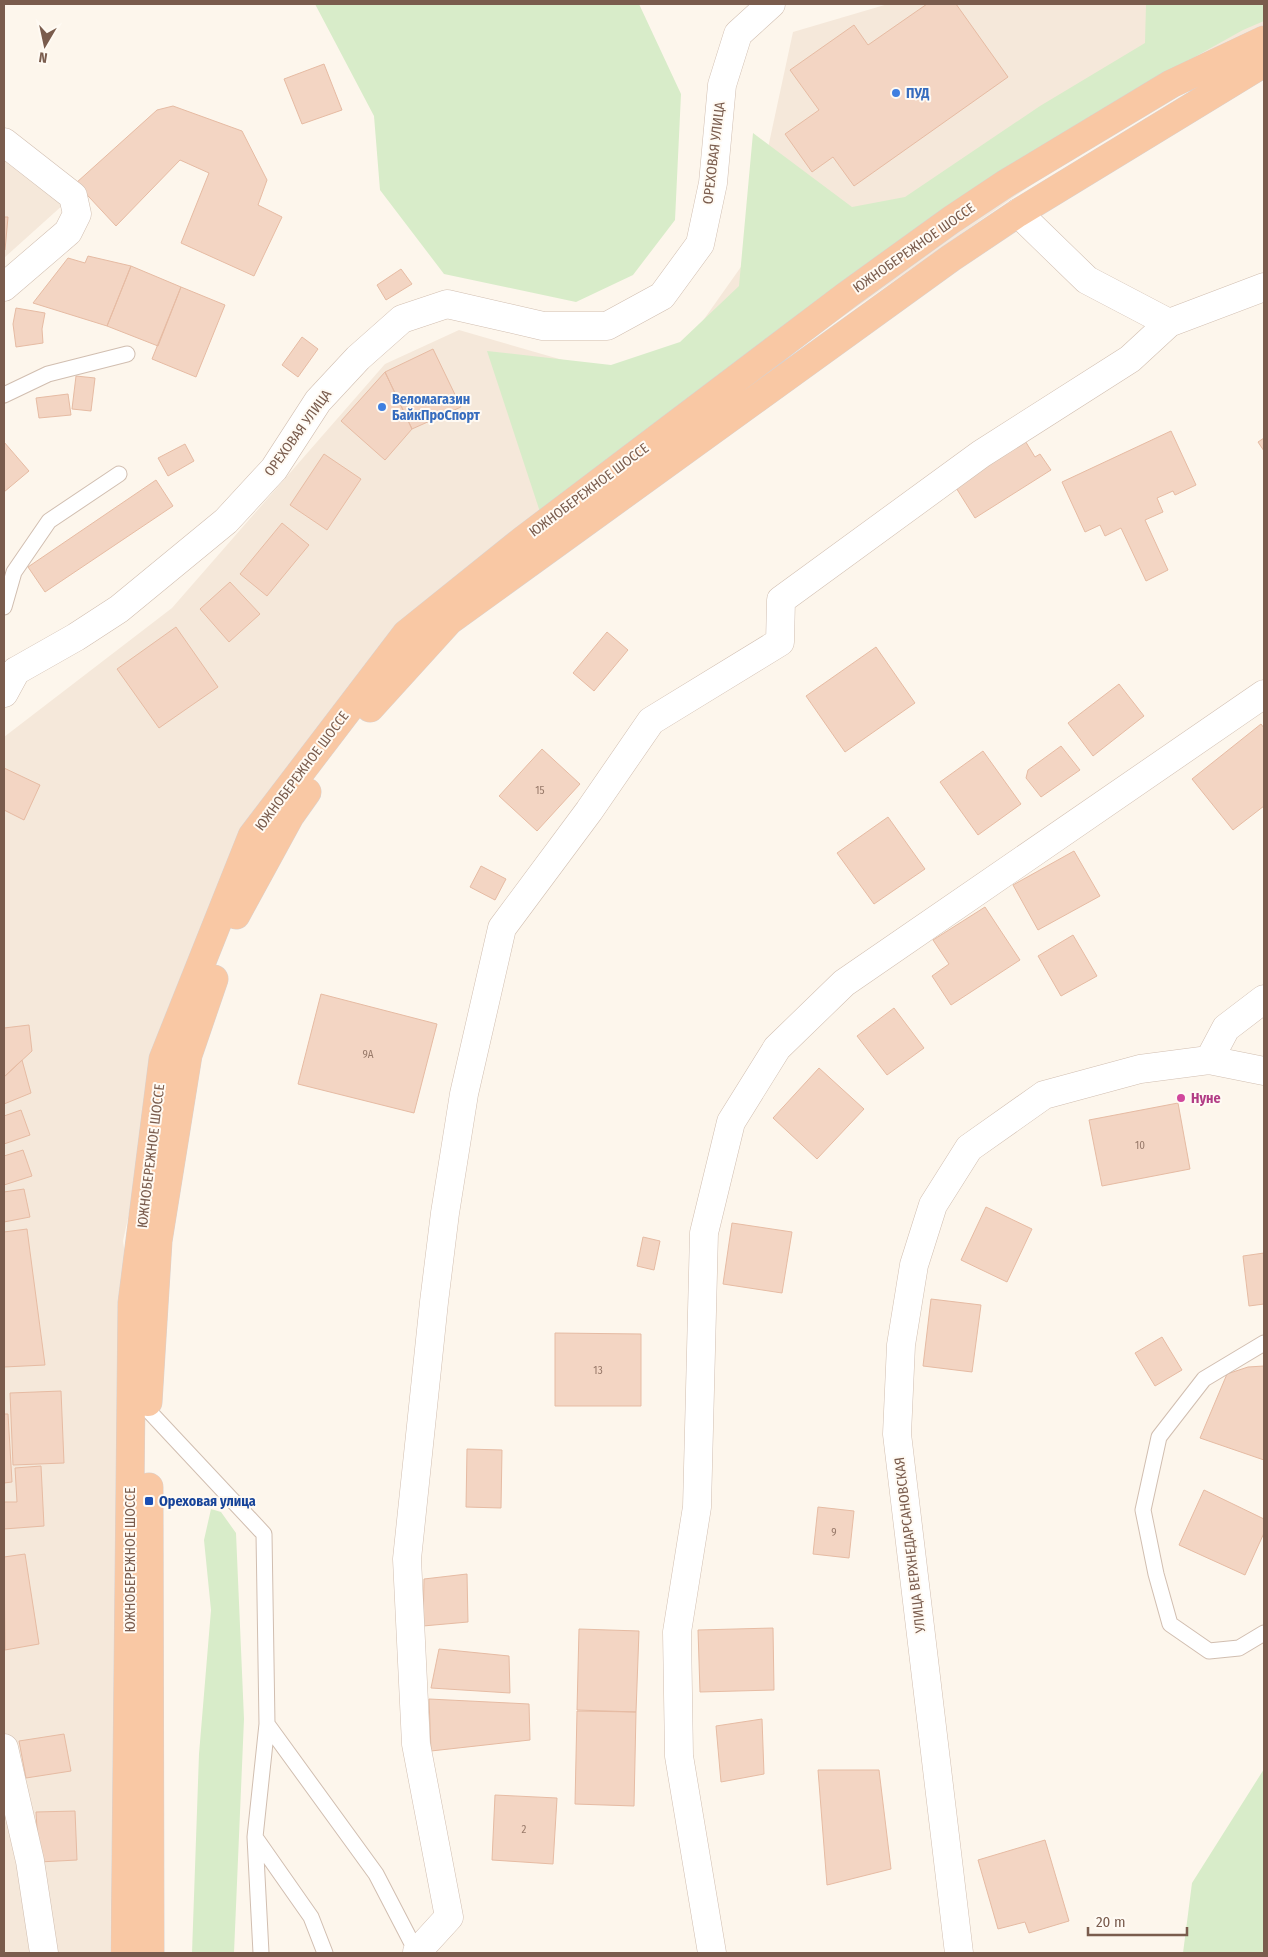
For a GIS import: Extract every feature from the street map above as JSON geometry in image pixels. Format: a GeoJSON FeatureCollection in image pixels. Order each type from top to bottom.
{"type":"FeatureCollection","features":[{"type":"Feature","properties":{"kind":"highway","name":"ЮЖНОБЕРЕЖНОЕ ШОССЕ"},"geometry":{"type":"LineString","coordinates":[[125,1953],[132,1303],[164,1059],[252,836],[406,634],[523,540],[847,295],[944,225],[1005,184],[1171,84],[1264,40]]}},
{"type":"Feature","properties":{"kind":"highway","name":"ЮЖНОБЕРЕЖНОЕ ШОССЕ"},"geometry":{"type":"LineString","coordinates":[[150,1953],[148,1410],[158,1241],[188,1055],[236,917],[290,816],[366,712],[449,621],[943,263],[1018,212],[1264,63]]}},
{"type":"Feature","properties":{"kind":"street","name":"ОРЕХОВАЯ УЛИЦА"},"geometry":{"type":"LineString","coordinates":[[8,674],[76,637],[119,609],[226,521],[274,469],[318,401],[358,358],[402,319],[447,304],[543,326],[607,326],[662,296],[700,244],[713,183],[722,85],[738,34],[771,4]]}},
{"type":"Feature","properties":{"kind":"street"},"geometry":{"type":"LineString","coordinates":[[4,142],[72,196],[77,214],[68,232],[4,287]]}},
{"type":"Feature","properties":{"kind":"street"},"geometry":{"type":"LineString","coordinates":[[1018,212],[1088,280],[1169,322]]}},
{"type":"Feature","properties":{"kind":"street"},"geometry":{"type":"LineString","coordinates":[[417,1952],[449,1917],[416,1744],[407,1558],[446,1204],[464,1094],[502,928],[589,811],[651,720],[780,642],[781,600],[981,454],[1130,360],[1169,322],[1264,288]]}},
{"type":"Feature","properties":{"kind":"street"},"geometry":{"type":"LineString","coordinates":[[712,1953],[679,1756],[677,1632],[697,1507],[704,1233],[732,1122],[777,1048],[844,983],[1264,694]]}},
{"type":"Feature","properties":{"kind":"street"},"geometry":{"type":"LineString","coordinates":[[1264,1000],[1226,1028],[1209,1060],[1264,1071]]}},
{"type":"Feature","properties":{"kind":"street","name":"УЛИЦА ВЕРХНЕДАРСАНОВСКАЯ"},"geometry":{"type":"LineString","coordinates":[[959,1953],[897,1434],[901,1345],[914,1265],[933,1206],[969,1148],[1044,1095],[1140,1069],[1209,1060]]}},
{"type":"Feature","properties":{"kind":"street"},"geometry":{"type":"LineString","coordinates":[[4,1748],[30,1861],[44,1953]]}},
{"type":"Feature","properties":{"kind":"lane"},"geometry":{"type":"LineString","coordinates":[[4,395],[48,374],[127,354]]}},
{"type":"Feature","properties":{"kind":"lane"},"geometry":{"type":"LineString","coordinates":[[4,607],[14,572],[49,521],[119,474]]}},
{"type":"Feature","properties":{"kind":"lane"},"geometry":{"type":"LineString","coordinates":[[1264,1343],[1204,1379],[1160,1437],[1143,1510],[1156,1574],[1170,1624],[1209,1651],[1239,1648],[1264,1633]]}},
{"type":"Feature","properties":{"kind":"lane"},"geometry":{"type":"LineString","coordinates":[[148,1410],[264,1534],[267,1724],[255,1837],[261,1953]]}},
{"type":"Feature","properties":{"kind":"lane"},"geometry":{"type":"LineString","coordinates":[[267,1724],[376,1874],[417,1952]]}},
{"type":"Feature","properties":{"kind":"lane"},"geometry":{"type":"LineString","coordinates":[[255,1837],[312,1917],[325,1953]]}},
{"type":"Feature","properties":{"kind":"shaded area"},"geometry":{"type":"Polygon","coordinates":[[[888,4],[1264,4],[1264,25],[1254,29],[432,604],[271,795],[179,986],[123,1241],[132,1303],[118,1518],[110,1953],[4,1953],[4,737],[172,608],[385,364],[459,330],[608,373],[690,339],[743,264],[793,32],[888,4]]]}},
{"type":"Feature","properties":{"kind":"shaded area"},"geometry":{"type":"Polygon","coordinates":[[[4,157],[64,204],[4,258],[4,157]]]}},
{"type":"Feature","properties":{"kind":"green space"},"geometry":{"type":"Polygon","coordinates":[[[315,4],[639,4],[681,94],[675,220],[633,275],[576,302],[444,274],[380,190],[374,116],[315,4]]]}},
{"type":"Feature","properties":{"kind":"green space"},"geometry":{"type":"Polygon","coordinates":[[[1146,4],[1264,4],[1264,21],[1243,30],[1157,78],[541,515],[487,351],[611,365],[680,342],[739,286],[753,133],[852,207],[905,197],[1040,106],[1145,43],[1146,4]]]}},
{"type":"Feature","properties":{"kind":"green space"},"geometry":{"type":"Polygon","coordinates":[[[211,1509],[221,1512],[236,1533],[244,1719],[234,1953],[192,1953],[199,1754],[211,1610],[204,1540],[211,1509]]]}},
{"type":"Feature","properties":{"kind":"green space"},"geometry":{"type":"Polygon","coordinates":[[[1264,1769],[1264,1953],[1183,1953],[1192,1883],[1264,1769]]]}},
{"type":"Feature","properties":{"kind":"building","name":"ПУД"},"geometry":{"type":"Polygon","coordinates":[[[927,4],[956,4],[1008,77],[854,186],[833,157],[812,172],[785,134],[819,110],[790,70],[854,25],[868,45],[927,4]]]}},
{"type":"Feature","properties":{"kind":"building"},"geometry":{"type":"Polygon","coordinates":[[[324,64],[342,110],[302,124],[284,79],[324,64]]]}},
{"type":"Feature","properties":{"kind":"building"},"geometry":{"type":"Polygon","coordinates":[[[173,106],[242,131],[267,180],[258,205],[282,217],[254,276],[181,243],[209,173],[180,160],[116,226],[76,183],[157,110],[173,106]]]}},
{"type":"Feature","properties":{"kind":"building"},"geometry":{"type":"Polygon","coordinates":[[[4,217],[8,217],[5,250],[4,250],[4,217]]]}},
{"type":"Feature","properties":{"kind":"building"},"geometry":{"type":"Polygon","coordinates":[[[88,256],[131,266],[107,326],[33,303],[68,258],[85,263],[88,256]]]}},
{"type":"Feature","properties":{"kind":"building"},"geometry":{"type":"Polygon","coordinates":[[[131,266],[181,287],[158,346],[107,326],[131,266]]]}},
{"type":"Feature","properties":{"kind":"building"},"geometry":{"type":"Polygon","coordinates":[[[401,269],[412,284],[386,300],[377,285],[401,269]]]}},
{"type":"Feature","properties":{"kind":"building"},"geometry":{"type":"Polygon","coordinates":[[[181,287],[225,305],[196,377],[152,359],[181,287]]]}},
{"type":"Feature","properties":{"kind":"building"},"geometry":{"type":"Polygon","coordinates":[[[16,308],[45,313],[42,329],[43,343],[16,347],[13,324],[16,308]]]}},
{"type":"Feature","properties":{"kind":"building"},"geometry":{"type":"Polygon","coordinates":[[[302,337],[318,349],[298,377],[282,365],[302,337]]]}},
{"type":"Feature","properties":{"kind":"building"},"geometry":{"type":"Polygon","coordinates":[[[433,349],[461,407],[412,429],[385,372],[433,349]]]}},
{"type":"Feature","properties":{"kind":"building"},"geometry":{"type":"Polygon","coordinates":[[[385,372],[412,429],[385,460],[341,421],[385,372]]]}},
{"type":"Feature","properties":{"kind":"building"},"geometry":{"type":"Polygon","coordinates":[[[76,376],[95,378],[91,411],[72,409],[76,376]]]}},
{"type":"Feature","properties":{"kind":"building"},"geometry":{"type":"Polygon","coordinates":[[[68,394],[71,415],[39,418],[36,398],[68,394]]]}},
{"type":"Feature","properties":{"kind":"building"},"geometry":{"type":"Polygon","coordinates":[[[1171,431],[1196,485],[1175,495],[1173,491],[1157,498],[1163,512],[1145,520],[1168,570],[1146,581],[1121,528],[1105,536],[1100,525],[1085,532],[1062,482],[1171,431]]]}},
{"type":"Feature","properties":{"kind":"building"},"geometry":{"type":"Polygon","coordinates":[[[1264,438],[1264,451],[1258,442],[1264,438]]]}},
{"type":"Feature","properties":{"kind":"building"},"geometry":{"type":"Polygon","coordinates":[[[1024,439],[1035,457],[1040,454],[1051,470],[975,518],[953,483],[1024,439]]]}},
{"type":"Feature","properties":{"kind":"building"},"geometry":{"type":"Polygon","coordinates":[[[4,442],[29,471],[4,492],[4,442]]]}},
{"type":"Feature","properties":{"kind":"building"},"geometry":{"type":"Polygon","coordinates":[[[185,444],[194,461],[168,476],[158,458],[185,444]]]}},
{"type":"Feature","properties":{"kind":"building"},"geometry":{"type":"Polygon","coordinates":[[[324,454],[361,479],[327,530],[290,505],[324,454]]]}},
{"type":"Feature","properties":{"kind":"building"},"geometry":{"type":"Polygon","coordinates":[[[156,480],[173,506],[45,592],[28,567],[156,480]]]}},
{"type":"Feature","properties":{"kind":"building"},"geometry":{"type":"Polygon","coordinates":[[[282,523],[309,545],[267,596],[240,574],[282,523]]]}},
{"type":"Feature","properties":{"kind":"building"},"geometry":{"type":"Polygon","coordinates":[[[230,582],[260,614],[229,642],[200,609],[230,582]]]}},
{"type":"Feature","properties":{"kind":"building"},"geometry":{"type":"Polygon","coordinates":[[[176,627],[218,687],[159,728],[117,669],[176,627]]]}},
{"type":"Feature","properties":{"kind":"building"},"geometry":{"type":"Polygon","coordinates":[[[607,632],[628,650],[594,691],[573,673],[607,632]]]}},
{"type":"Feature","properties":{"kind":"building"},"geometry":{"type":"Polygon","coordinates":[[[876,647],[915,703],[845,752],[806,696],[876,647]]]}},
{"type":"Feature","properties":{"kind":"building"},"geometry":{"type":"Polygon","coordinates":[[[1119,684],[1144,716],[1093,756],[1068,723],[1119,684]]]}},
{"type":"Feature","properties":{"kind":"building"},"geometry":{"type":"Polygon","coordinates":[[[1261,724],[1264,728],[1264,806],[1233,830],[1192,779],[1261,724]]]}},
{"type":"Feature","properties":{"kind":"building"},"geometry":{"type":"Polygon","coordinates":[[[1061,746],[1080,770],[1041,797],[1026,778],[1028,770],[1061,746]]]}},
{"type":"Feature","properties":{"kind":"building"},"geometry":{"type":"Polygon","coordinates":[[[542,749],[580,784],[537,831],[499,796],[542,749]]]}},
{"type":"Feature","properties":{"kind":"building"},"geometry":{"type":"Polygon","coordinates":[[[983,751],[1021,804],[978,835],[940,782],[983,751]]]}},
{"type":"Feature","properties":{"kind":"building"},"geometry":{"type":"Polygon","coordinates":[[[4,768],[40,785],[24,820],[4,810],[4,768]]]}},
{"type":"Feature","properties":{"kind":"building"},"geometry":{"type":"Polygon","coordinates":[[[888,817],[925,869],[874,904],[837,853],[888,817]]]}},
{"type":"Feature","properties":{"kind":"building"},"geometry":{"type":"Polygon","coordinates":[[[1074,851],[1100,896],[1038,930],[1013,885],[1074,851]]]}},
{"type":"Feature","properties":{"kind":"building"},"geometry":{"type":"Polygon","coordinates":[[[481,866],[506,879],[495,900],[470,887],[481,866]]]}},
{"type":"Feature","properties":{"kind":"building"},"geometry":{"type":"Polygon","coordinates":[[[985,907],[1020,960],[951,1005],[932,976],[949,964],[933,940],[985,907]]]}},
{"type":"Feature","properties":{"kind":"building"},"geometry":{"type":"Polygon","coordinates":[[[1073,935],[1097,976],[1061,996],[1038,956],[1073,935]]]}},
{"type":"Feature","properties":{"kind":"building"},"geometry":{"type":"Polygon","coordinates":[[[321,994],[437,1024],[414,1113],[298,1084],[321,994]]]}},
{"type":"Feature","properties":{"kind":"building"},"geometry":{"type":"Polygon","coordinates":[[[894,1008],[924,1048],[887,1075],[857,1036],[894,1008]]]}},
{"type":"Feature","properties":{"kind":"building"},"geometry":{"type":"Polygon","coordinates":[[[29,1025],[32,1051],[4,1077],[4,1028],[29,1025]]]}},
{"type":"Feature","properties":{"kind":"building"},"geometry":{"type":"Polygon","coordinates":[[[22,1060],[31,1093],[4,1104],[4,1077],[22,1060]]]}},
{"type":"Feature","properties":{"kind":"building"},"geometry":{"type":"Polygon","coordinates":[[[819,1068],[864,1109],[817,1159],[773,1118],[819,1068]]]}},
{"type":"Feature","properties":{"kind":"building"},"geometry":{"type":"Polygon","coordinates":[[[1178,1103],[1190,1169],[1102,1186],[1089,1120],[1178,1103]]]}},
{"type":"Feature","properties":{"kind":"building"},"geometry":{"type":"Polygon","coordinates":[[[21,1110],[30,1135],[4,1144],[4,1116],[21,1110]]]}},
{"type":"Feature","properties":{"kind":"building"},"geometry":{"type":"Polygon","coordinates":[[[23,1150],[32,1176],[4,1185],[4,1156],[23,1150]]]}},
{"type":"Feature","properties":{"kind":"building"},"geometry":{"type":"Polygon","coordinates":[[[24,1189],[30,1217],[4,1222],[4,1192],[24,1189]]]}},
{"type":"Feature","properties":{"kind":"building"},"geometry":{"type":"Polygon","coordinates":[[[986,1207],[1032,1229],[1007,1282],[961,1260],[986,1207]]]}},
{"type":"Feature","properties":{"kind":"building"},"geometry":{"type":"Polygon","coordinates":[[[732,1223],[792,1232],[782,1293],[723,1284],[732,1223]]]}},
{"type":"Feature","properties":{"kind":"building"},"geometry":{"type":"Polygon","coordinates":[[[27,1229],[45,1365],[4,1367],[4,1232],[27,1229]]]}},
{"type":"Feature","properties":{"kind":"building"},"geometry":{"type":"Polygon","coordinates":[[[643,1237],[660,1241],[654,1270],[637,1266],[643,1237]]]}},
{"type":"Feature","properties":{"kind":"building"},"geometry":{"type":"Polygon","coordinates":[[[1264,1253],[1264,1304],[1249,1306],[1243,1256],[1264,1253]]]}},
{"type":"Feature","properties":{"kind":"building"},"geometry":{"type":"Polygon","coordinates":[[[931,1299],[981,1305],[972,1372],[923,1366],[931,1299]]]}},
{"type":"Feature","properties":{"kind":"building"},"geometry":{"type":"Polygon","coordinates":[[[555,1333],[641,1334],[641,1406],[555,1406],[555,1333]]]}},
{"type":"Feature","properties":{"kind":"building"},"geometry":{"type":"Polygon","coordinates":[[[1162,1337],[1182,1370],[1155,1386],[1135,1353],[1162,1337]]]}},
{"type":"Feature","properties":{"kind":"building"},"geometry":{"type":"Polygon","coordinates":[[[1264,1366],[1264,1460],[1200,1438],[1227,1374],[1248,1367],[1264,1366]]]}},
{"type":"Feature","properties":{"kind":"building"},"geometry":{"type":"Polygon","coordinates":[[[61,1391],[64,1463],[13,1465],[10,1393],[61,1391]]]}},
{"type":"Feature","properties":{"kind":"building"},"geometry":{"type":"Polygon","coordinates":[[[4,1414],[8,1414],[12,1482],[4,1483],[4,1414]]]}},
{"type":"Feature","properties":{"kind":"building"},"geometry":{"type":"Polygon","coordinates":[[[467,1449],[502,1450],[501,1508],[466,1507],[467,1449]]]}},
{"type":"Feature","properties":{"kind":"building"},"geometry":{"type":"Polygon","coordinates":[[[41,1466],[44,1526],[4,1529],[4,1502],[17,1502],[15,1468],[41,1466]]]}},
{"type":"Feature","properties":{"kind":"building"},"geometry":{"type":"Polygon","coordinates":[[[1204,1490],[1264,1519],[1264,1533],[1245,1575],[1179,1545],[1204,1490]]]}},
{"type":"Feature","properties":{"kind":"building"},"geometry":{"type":"Polygon","coordinates":[[[818,1507],[854,1511],[849,1558],[813,1554],[818,1507]]]}},
{"type":"Feature","properties":{"kind":"building"},"geometry":{"type":"Polygon","coordinates":[[[25,1554],[39,1644],[5,1650],[4,1557],[25,1554]]]}},
{"type":"Feature","properties":{"kind":"building"},"geometry":{"type":"Polygon","coordinates":[[[467,1574],[468,1622],[423,1626],[424,1579],[467,1574]]]}},
{"type":"Feature","properties":{"kind":"building"},"geometry":{"type":"Polygon","coordinates":[[[773,1628],[774,1690],[700,1692],[698,1630],[773,1628]]]}},
{"type":"Feature","properties":{"kind":"building"},"geometry":{"type":"Polygon","coordinates":[[[579,1629],[639,1631],[636,1712],[577,1710],[579,1629]]]}},
{"type":"Feature","properties":{"kind":"building"},"geometry":{"type":"Polygon","coordinates":[[[439,1649],[509,1656],[510,1693],[431,1688],[439,1649]]]}},
{"type":"Feature","properties":{"kind":"building"},"geometry":{"type":"Polygon","coordinates":[[[429,1699],[529,1704],[530,1740],[431,1751],[429,1699]]]}},
{"type":"Feature","properties":{"kind":"building"},"geometry":{"type":"Polygon","coordinates":[[[577,1711],[636,1712],[634,1806],[575,1804],[577,1711]]]}},
{"type":"Feature","properties":{"kind":"building"},"geometry":{"type":"Polygon","coordinates":[[[762,1719],[764,1774],[721,1782],[716,1726],[762,1719]]]}},
{"type":"Feature","properties":{"kind":"building"},"geometry":{"type":"Polygon","coordinates":[[[64,1734],[71,1771],[26,1778],[19,1741],[64,1734]]]}},
{"type":"Feature","properties":{"kind":"building"},"geometry":{"type":"Polygon","coordinates":[[[818,1770],[879,1770],[891,1869],[827,1885],[818,1770]]]}},
{"type":"Feature","properties":{"kind":"building"},"geometry":{"type":"Polygon","coordinates":[[[495,1795],[557,1798],[553,1864],[492,1860],[495,1795]]]}},
{"type":"Feature","properties":{"kind":"building"},"geometry":{"type":"Polygon","coordinates":[[[75,1811],[77,1860],[39,1862],[36,1812],[75,1811]]]}},
{"type":"Feature","properties":{"kind":"building"},"geometry":{"type":"Polygon","coordinates":[[[1045,1840],[1069,1921],[1029,1933],[1025,1922],[998,1929],[978,1860],[1045,1840]]]}},
{"type":"Feature","properties":{"kind":"place","name":"ПУД"},"geometry":{"type":"Point","coordinates":[896,93]}},
{"type":"Feature","properties":{"kind":"place","name":"Веломагазин БайкПроСпорт"},"geometry":{"type":"Point","coordinates":[382,407]}},
{"type":"Feature","properties":{"kind":"place","name":"Нуне"},"geometry":{"type":"Point","coordinates":[1181,1098]}},
{"type":"Feature","properties":{"kind":"place","name":"Ореховая улица"},"geometry":{"type":"Point","coordinates":[149,1501]}}]}
